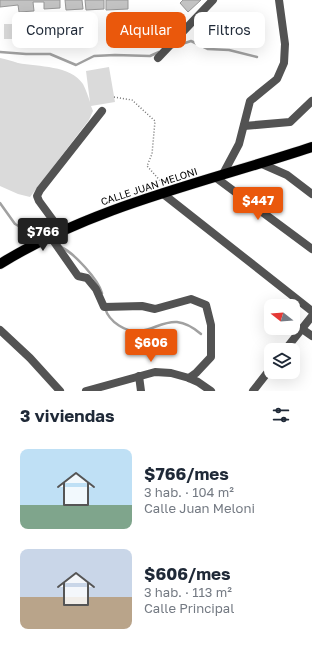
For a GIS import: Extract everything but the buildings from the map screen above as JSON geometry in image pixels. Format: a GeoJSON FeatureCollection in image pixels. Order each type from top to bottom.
{"type":"FeatureCollection","features":[{"type":"Feature","properties":{"kind":"main road","name":"CALLE JUAN MELONI"},"geometry":{"type":"LineString","coordinates":[[0,264],[27,248],[51,238],[61,231],[104,214],[166,192],[262,164],[312,147]]}},
{"type":"Feature","properties":{"kind":"street"},"geometry":{"type":"LineString","coordinates":[[160,56],[213,0]]}},
{"type":"Feature","properties":{"kind":"street"},"geometry":{"type":"LineString","coordinates":[[279,0],[286,44],[284,63],[277,79],[250,101],[239,144],[219,176],[312,249]]}},
{"type":"Feature","properties":{"kind":"street"},"geometry":{"type":"LineString","coordinates":[[244,126],[290,122],[312,100]]}},
{"type":"Feature","properties":{"kind":"street"},"geometry":{"type":"LineString","coordinates":[[61,231],[39,201],[38,196],[40,190],[51,174],[102,111]]}},
{"type":"Feature","properties":{"kind":"street"},"geometry":{"type":"LineString","coordinates":[[262,164],[287,176],[312,194]]}},
{"type":"Feature","properties":{"kind":"street"},"geometry":{"type":"LineString","coordinates":[[166,192],[312,311]]}},
{"type":"Feature","properties":{"kind":"street"},"geometry":{"type":"LineString","coordinates":[[51,238],[78,276],[87,278],[96,289],[105,307],[142,306],[155,309],[191,299],[206,305],[211,325],[211,357],[196,373],[189,378]]}},
{"type":"Feature","properties":{"kind":"street"},"geometry":{"type":"LineString","coordinates":[[290,343],[312,316]]}},
{"type":"Feature","properties":{"kind":"street"},"geometry":{"type":"LineString","coordinates":[[302,328],[312,336]]}},
{"type":"Feature","properties":{"kind":"street"},"geometry":{"type":"LineString","coordinates":[[0,330],[30,358],[60,391]]}},
{"type":"Feature","properties":{"kind":"street"},"geometry":{"type":"LineString","coordinates":[[86,391],[155,372],[171,373],[189,378],[198,382],[210,391]]}},
{"type":"Feature","properties":{"kind":"street"},"geometry":{"type":"LineString","coordinates":[[139,376],[141,391]]}},
{"type":"Feature","properties":{"kind":"street"},"geometry":{"type":"LineString","coordinates":[[253,391],[264,377]]}},
{"type":"Feature","properties":{"kind":"path"},"geometry":{"type":"LineString","coordinates":[[114,97],[132,100],[155,121],[152,154],[147,166],[166,192]]}},
{"type":"Feature","properties":{"kind":"shaded area"},"geometry":{"type":"Polygon","coordinates":[[[4,24],[12,24],[12,39],[4,39],[4,24]]]}},
{"type":"Feature","properties":{"kind":"shaded area"},"geometry":{"type":"Polygon","coordinates":[[[0,58],[18,63],[54,68],[70,73],[83,84],[90,102],[86,71],[109,67],[115,102],[91,106],[93,111],[89,120],[30,197],[18,194],[0,186],[0,58]]]}},
{"type":"Feature","properties":{"kind":"waterway"},"geometry":{"type":"LineString","coordinates":[[186,43],[191,41],[208,49],[229,50],[257,57]]}},
{"type":"Feature","properties":{"kind":"waterway"},"geometry":{"type":"LineString","coordinates":[[0,52],[50,54],[76,65],[94,56],[150,56],[159,52]]}},
{"type":"Feature","properties":{"kind":"waterway"},"geometry":{"type":"LineString","coordinates":[[0,203],[15,224],[40,238]]}},
{"type":"Feature","properties":{"kind":"waterway"},"geometry":{"type":"LineString","coordinates":[[61,247],[85,267],[100,287],[102,293]]}},
{"type":"Feature","properties":{"kind":"waterway"},"geometry":{"type":"LineString","coordinates":[[105,308],[110,318],[114,322],[119,326],[130,330],[141,331],[168,323],[177,322],[184,323],[201,334]]}}]}
